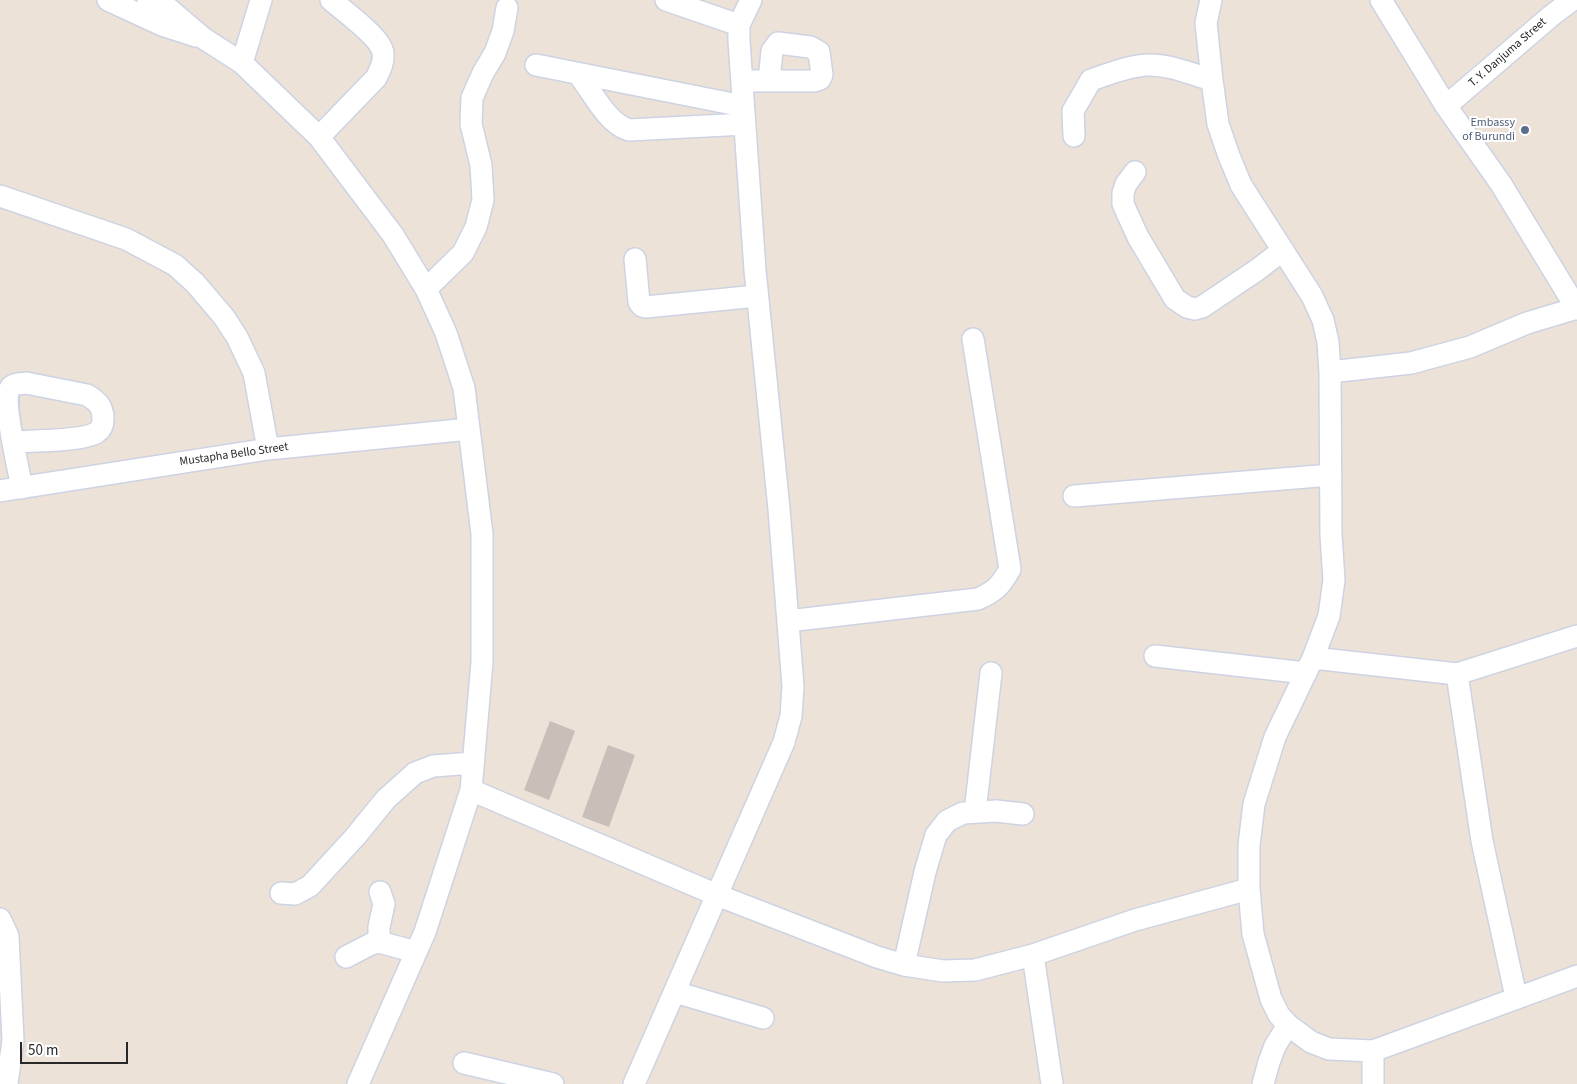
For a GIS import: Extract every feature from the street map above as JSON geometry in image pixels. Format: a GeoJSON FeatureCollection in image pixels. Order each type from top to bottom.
{"type":"FeatureCollection","features":[{"type":"Feature","properties":{"kind":"street"},"geometry":{"type":"LineString","coordinates":[[108,0],[162,26],[203,38]]}},
{"type":"Feature","properties":{"kind":"street"},"geometry":{"type":"LineString","coordinates":[[148,0],[174,13],[203,38],[242,63],[319,137],[393,235],[426,289],[446,332],[464,388],[482,534],[482,662],[471,790],[425,932],[358,1084]]}},
{"type":"Feature","properties":{"kind":"street"},"geometry":{"type":"LineString","coordinates":[[242,63],[262,0]]}},
{"type":"Feature","properties":{"kind":"street"},"geometry":{"type":"LineString","coordinates":[[319,137],[376,78],[381,69],[383,57],[382,47],[375,39],[356,20],[331,0]]}},
{"type":"Feature","properties":{"kind":"street"},"geometry":{"type":"LineString","coordinates":[[666,0],[739,25]]}},
{"type":"Feature","properties":{"kind":"street"},"geometry":{"type":"LineString","coordinates":[[634,1084],[784,742],[791,716],[793,686],[788,621],[779,509],[757,296],[742,81],[739,25],[751,0]]}},
{"type":"Feature","properties":{"kind":"street"},"geometry":{"type":"LineString","coordinates":[[1211,0],[1206,23],[1218,124],[1241,185],[1312,296],[1323,320],[1328,342],[1330,372],[1331,535],[1334,580],[1329,616],[1309,666],[1275,737],[1254,804],[1249,845],[1249,889],[1253,934],[1271,1000],[1279,1015],[1288,1026],[1311,1042],[1329,1049],[1373,1051],[1577,976]]}},
{"type":"Feature","properties":{"kind":"street"},"geometry":{"type":"LineString","coordinates":[[1330,372],[1411,363],[1470,347],[1527,323],[1577,308],[1501,184],[1446,106],[1382,0]]}},
{"type":"Feature","properties":{"kind":"street","name":"T. Y. Danjuma Street"},"geometry":{"type":"LineString","coordinates":[[1446,106],[1572,0]]}},
{"type":"Feature","properties":{"kind":"street"},"geometry":{"type":"LineString","coordinates":[[426,289],[463,253],[476,227],[483,200],[481,165],[471,124],[472,98],[483,73],[496,53],[507,8]]}},
{"type":"Feature","properties":{"kind":"street"},"geometry":{"type":"LineString","coordinates":[[536,65],[701,98],[744,115]]}},
{"type":"Feature","properties":{"kind":"street"},"geometry":{"type":"LineString","coordinates":[[1074,136],[1073,111],[1090,80],[1121,70],[1147,65],[1169,67],[1212,80]]}},
{"type":"Feature","properties":{"kind":"street"},"geometry":{"type":"LineString","coordinates":[[579,74],[613,122],[621,128],[629,130],[703,126],[744,115]]}},
{"type":"Feature","properties":{"kind":"street"},"geometry":{"type":"LineString","coordinates":[[742,81],[769,81]]}},
{"type":"Feature","properties":{"kind":"street"},"geometry":{"type":"LineString","coordinates":[[701,98],[703,126]]}},
{"type":"Feature","properties":{"kind":"street"},"geometry":{"type":"LineString","coordinates":[[1135,172],[1126,184],[1123,192],[1123,204],[1138,237],[1175,299],[1187,307],[1195,309],[1202,307],[1283,250]]}},
{"type":"Feature","properties":{"kind":"street"},"geometry":{"type":"LineString","coordinates":[[0,196],[126,239],[175,266],[195,283],[224,317],[237,338],[254,373],[268,449]]}},
{"type":"Feature","properties":{"kind":"street"},"geometry":{"type":"LineString","coordinates":[[635,259],[639,302],[642,306],[757,296]]}},
{"type":"Feature","properties":{"kind":"street"},"geometry":{"type":"LineString","coordinates":[[788,621],[978,599],[989,594],[1002,583],[1010,569],[973,339]]}},
{"type":"Feature","properties":{"kind":"street","name":"Mustapha Bello Street"},"geometry":{"type":"LineString","coordinates":[[0,491],[268,449],[469,429]]}},
{"type":"Feature","properties":{"kind":"street"},"geometry":{"type":"LineString","coordinates":[[13,442],[22,488]]}},
{"type":"Feature","properties":{"kind":"street"},"geometry":{"type":"LineString","coordinates":[[1074,496],[1331,475]]}},
{"type":"Feature","properties":{"kind":"street"},"geometry":{"type":"LineString","coordinates":[[1155,656],[1456,674],[1577,636]]}},
{"type":"Feature","properties":{"kind":"street"},"geometry":{"type":"LineString","coordinates":[[975,812],[991,673]]}},
{"type":"Feature","properties":{"kind":"street"},"geometry":{"type":"LineString","coordinates":[[1456,674],[1482,841],[1516,997]]}},
{"type":"Feature","properties":{"kind":"street"},"geometry":{"type":"LineString","coordinates":[[281,893],[295,894],[310,886],[355,837],[386,798],[415,774],[433,766],[473,763]]}},
{"type":"Feature","properties":{"kind":"street"},"geometry":{"type":"LineString","coordinates":[[471,790],[717,895],[877,957],[904,965],[943,971],[975,970],[1033,955],[1135,920],[1249,889]]}},
{"type":"Feature","properties":{"kind":"street"},"geometry":{"type":"LineString","coordinates":[[904,965],[936,835],[947,821],[963,813],[996,810],[1023,814]]}},
{"type":"Feature","properties":{"kind":"street"},"geometry":{"type":"LineString","coordinates":[[379,942],[378,927],[384,904],[380,892]]}},
{"type":"Feature","properties":{"kind":"street"},"geometry":{"type":"LineString","coordinates":[[0,919],[8,936],[13,1040],[7,1084]]}},
{"type":"Feature","properties":{"kind":"street"},"geometry":{"type":"LineString","coordinates":[[346,957],[379,942],[416,952]]}},
{"type":"Feature","properties":{"kind":"street"},"geometry":{"type":"LineString","coordinates":[[1033,955],[1052,1084]]}},
{"type":"Feature","properties":{"kind":"street"},"geometry":{"type":"LineString","coordinates":[[675,992],[763,1018]]}},
{"type":"Feature","properties":{"kind":"street"},"geometry":{"type":"LineString","coordinates":[[1263,1084],[1275,1046],[1288,1026]]}},
{"type":"Feature","properties":{"kind":"street"},"geometry":{"type":"LineString","coordinates":[[1373,1051],[1373,1084]]}},
{"type":"Feature","properties":{"kind":"street"},"geometry":{"type":"LineString","coordinates":[[464,1063],[553,1084]]}},
{"type":"Feature","properties":{"kind":"building"},"geometry":{"type":"Polygon","coordinates":[[[550,721],[575,731],[549,800],[524,790],[550,721]]]}},
{"type":"Feature","properties":{"kind":"building"},"geometry":{"type":"Polygon","coordinates":[[[608,745],[635,755],[609,827],[582,817],[608,745]]]}},
{"type":"Feature","properties":{"kind":"place","name":"Embassy of Burundi"},"geometry":{"type":"Point","coordinates":[1525,130]}}]}
